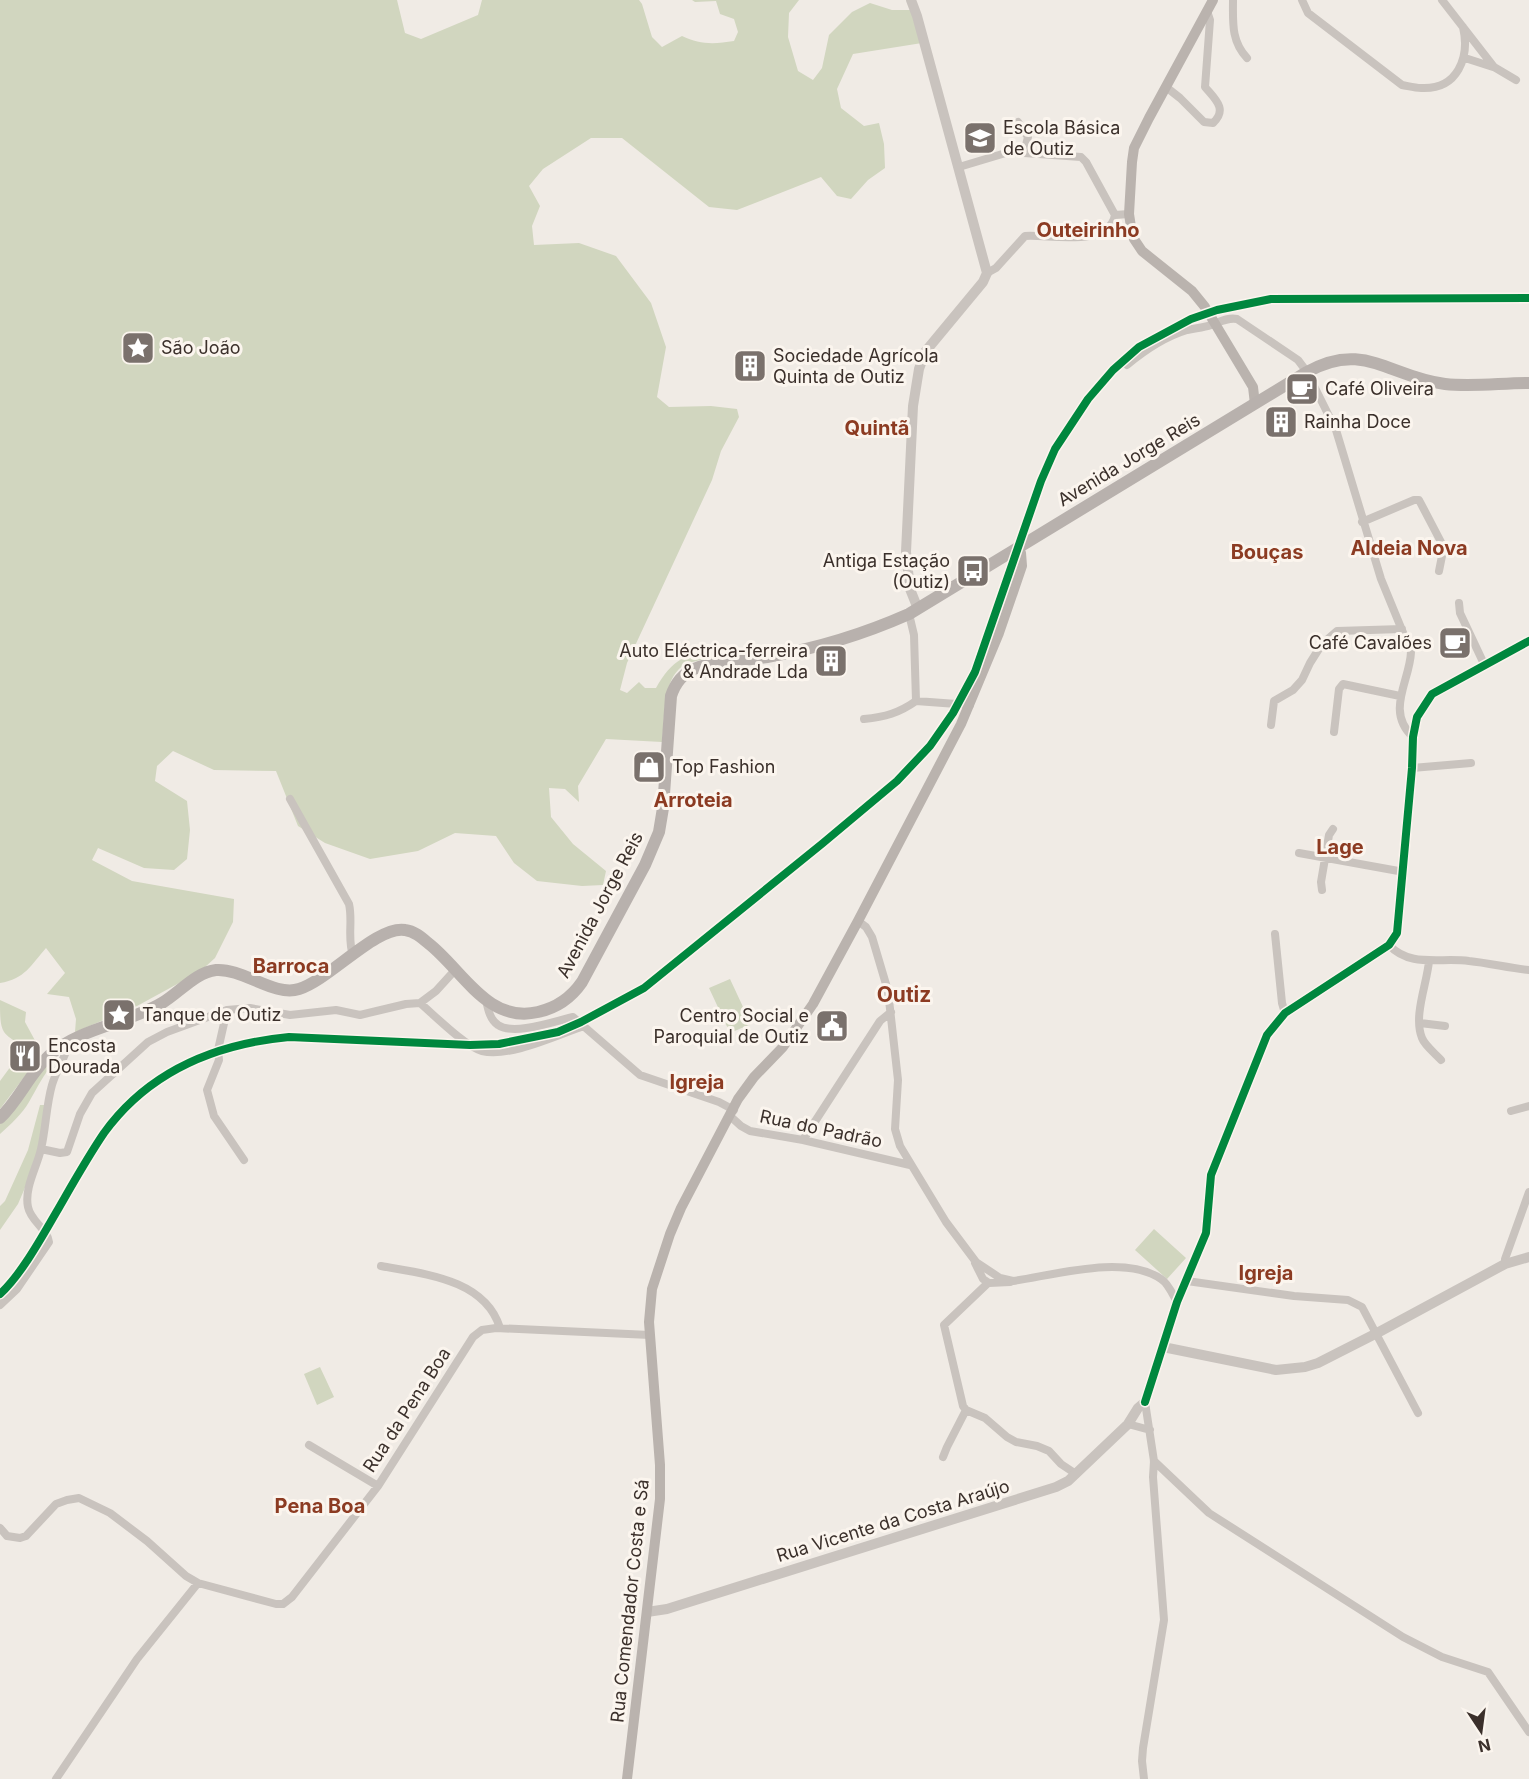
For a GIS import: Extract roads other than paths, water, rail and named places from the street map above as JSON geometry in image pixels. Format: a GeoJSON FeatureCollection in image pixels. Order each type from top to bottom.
{"type":"FeatureCollection","features":[{"type":"Feature","properties":{"kind":"main road"},"geometry":{"type":"LineString","coordinates":[[1213,0],[1134,148],[1129,214],[1134,239],[1142,251],[1192,291],[1205,307],[1253,387],[1255,404]]}},
{"type":"Feature","properties":{"kind":"main road","name":"Avenida Jorge Reis"},"geometry":{"type":"LineString","coordinates":[[0,1118],[46,1059],[69,1042],[155,1007],[210,971],[231,971],[279,988],[294,990],[315,981],[387,933],[402,929],[420,936],[486,1000],[505,1011],[532,1013],[560,1004],[582,982],[640,874],[659,832],[663,808],[670,696],[683,676],[708,665],[765,658],[800,650],[873,628],[914,611],[1307,372],[1332,361],[1351,359],[1366,361],[1444,383],[1529,383]]}},
{"type":"Feature","properties":{"kind":"main road"},"geometry":{"type":"LineString","coordinates":[[1253,387],[1267,396]]}},
{"type":"Feature","properties":{"kind":"main road","name":"Rua Comendador Costa e Sá"},"geometry":{"type":"LineString","coordinates":[[627,1779],[661,1489],[650,1335],[650,1299],[669,1234],[748,1085],[783,1047],[804,1018],[858,921],[970,705],[999,633],[1022,566],[1021,553],[1018,548]]}},
{"type":"Feature","properties":{"kind":"street"},"geometry":{"type":"LineString","coordinates":[[910,0],[917,16],[987,273]]}},
{"type":"Feature","properties":{"kind":"street"},"geometry":{"type":"LineString","coordinates":[[1233,0],[1234,38],[1239,49],[1247,58]]}},
{"type":"Feature","properties":{"kind":"street"},"geometry":{"type":"LineString","coordinates":[[1302,0],[1308,13],[1402,85],[1421,88],[1435,87],[1457,72],[1465,58],[1463,27]]}},
{"type":"Feature","properties":{"kind":"street"},"geometry":{"type":"LineString","coordinates":[[1442,0],[1494,67]]}},
{"type":"Feature","properties":{"kind":"street"},"geometry":{"type":"LineString","coordinates":[[1166,87],[1204,122],[1213,123],[1220,114],[1221,108],[1218,101],[1205,87],[1210,20],[1207,11]]}},
{"type":"Feature","properties":{"kind":"street"},"geometry":{"type":"LineString","coordinates":[[1465,58],[1494,67],[1516,80]]}},
{"type":"Feature","properties":{"kind":"street"},"geometry":{"type":"LineString","coordinates":[[1018,123],[1028,137],[1024,153]]}},
{"type":"Feature","properties":{"kind":"street"},"geometry":{"type":"LineString","coordinates":[[916,701],[914,611],[906,552],[913,405],[919,369],[926,352],[983,282],[987,273],[996,268],[1025,236],[1081,238],[1104,231],[1113,222],[1115,215],[1081,157],[1009,152],[959,167]]}},
{"type":"Feature","properties":{"kind":"street"},"geometry":{"type":"LineString","coordinates":[[1115,215],[1129,214]]}},
{"type":"Feature","properties":{"kind":"street"},"geometry":{"type":"LineString","coordinates":[[1127,366],[1144,350],[1167,338],[1231,317],[1298,360],[1307,372],[1336,430],[1381,579],[1411,652],[1400,696],[1399,710],[1406,730],[1413,736]]}},
{"type":"Feature","properties":{"kind":"street"},"geometry":{"type":"LineString","coordinates":[[1362,522],[1414,500],[1419,500],[1441,543],[1443,551],[1439,571]]}},
{"type":"Feature","properties":{"kind":"street"},"geometry":{"type":"LineString","coordinates":[[1459,603],[1460,613],[1484,664]]}},
{"type":"Feature","properties":{"kind":"street"},"geometry":{"type":"LineString","coordinates":[[1270,725],[1274,701],[1293,690],[1302,680],[1322,644],[1337,631],[1402,629]]}},
{"type":"Feature","properties":{"kind":"street"},"geometry":{"type":"LineString","coordinates":[[1529,641],[1432,694],[1421,708],[1413,736],[1404,872],[1397,933],[1389,945],[1397,954],[1429,961],[1465,960],[1529,970]]}},
{"type":"Feature","properties":{"kind":"street"},"geometry":{"type":"LineString","coordinates":[[1334,732],[1340,689],[1343,684],[1400,696]]}},
{"type":"Feature","properties":{"kind":"street"},"geometry":{"type":"LineString","coordinates":[[864,719],[886,717],[904,710],[916,701],[970,705]]}},
{"type":"Feature","properties":{"kind":"street"},"geometry":{"type":"LineString","coordinates":[[1412,768],[1471,763]]}},
{"type":"Feature","properties":{"kind":"street"},"geometry":{"type":"LineString","coordinates":[[290,799],[349,904],[352,915],[350,948],[353,955]]}},
{"type":"Feature","properties":{"kind":"street"},"geometry":{"type":"LineString","coordinates":[[1322,890],[1321,882],[1329,835],[1333,829]]}},
{"type":"Feature","properties":{"kind":"street"},"geometry":{"type":"LineString","coordinates":[[1299,853],[1404,872]]}},
{"type":"Feature","properties":{"kind":"street"},"geometry":{"type":"LineString","coordinates":[[858,921],[870,932],[875,945],[891,1012],[898,1080],[895,1129],[900,1146],[946,1222],[970,1255],[976,1262],[1000,1278],[1013,1281]]}},
{"type":"Feature","properties":{"kind":"street"},"geometry":{"type":"LineString","coordinates":[[1275,934],[1285,1013]]}},
{"type":"Feature","properties":{"kind":"street","name":"Rua Vicente da Costa Araújo"},"geometry":{"type":"LineString","coordinates":[[647,1612],[667,1609],[1044,1492],[1068,1481],[1076,1474],[1128,1424],[1138,1408],[1145,1402],[1177,1302],[1206,1233],[1211,1175],[1267,1035],[1285,1013],[1389,945]]}},
{"type":"Feature","properties":{"kind":"street"},"geometry":{"type":"LineString","coordinates":[[1429,961],[1419,1023],[1422,1039],[1441,1060]]}},
{"type":"Feature","properties":{"kind":"street"},"geometry":{"type":"LineString","coordinates":[[41,1149],[67,1152],[80,1114],[92,1093],[148,1042],[167,1032],[227,1010],[250,1008],[290,1015],[336,1010],[360,1015],[420,1003],[436,991],[456,969]]}},
{"type":"Feature","properties":{"kind":"street"},"geometry":{"type":"LineString","coordinates":[[486,1000],[493,1020],[504,1028],[518,1029],[573,1017],[584,1026]]}},
{"type":"Feature","properties":{"kind":"street"},"geometry":{"type":"LineString","coordinates":[[420,1003],[470,1045],[481,1051],[499,1052],[515,1049],[584,1026]]}},
{"type":"Feature","properties":{"kind":"street"},"geometry":{"type":"LineString","coordinates":[[227,1010],[219,1060],[207,1090],[214,1116],[244,1160]]}},
{"type":"Feature","properties":{"kind":"street"},"geometry":{"type":"LineString","coordinates":[[803,1140],[880,1021],[891,1012]]}},
{"type":"Feature","properties":{"kind":"street"},"geometry":{"type":"LineString","coordinates":[[1419,1023],[1445,1026]]}},
{"type":"Feature","properties":{"kind":"street","name":"Rua do Padrão"},"geometry":{"type":"LineString","coordinates":[[584,1026],[640,1075],[719,1102],[732,1113],[741,1126],[750,1131],[803,1140],[910,1165]]}},
{"type":"Feature","properties":{"kind":"street"},"geometry":{"type":"LineString","coordinates":[[0,1305],[17,1288],[49,1242],[48,1234],[34,1220],[28,1209],[27,1195],[41,1149],[52,1085],[69,1042]]}},
{"type":"Feature","properties":{"kind":"street"},"geometry":{"type":"LineString","coordinates":[[1511,1111],[1529,1106]]}},
{"type":"Feature","properties":{"kind":"street"},"geometry":{"type":"LineString","coordinates":[[1505,1264],[1504,1258],[1529,1192]]}},
{"type":"Feature","properties":{"kind":"street"},"geometry":{"type":"LineString","coordinates":[[970,1255],[982,1279],[999,1284],[1095,1268],[1123,1266],[1162,1280],[1177,1302]]}},
{"type":"Feature","properties":{"kind":"street"},"geometry":{"type":"LineString","coordinates":[[1163,1347],[1276,1370],[1289,1370],[1317,1363],[1505,1264],[1529,1257]]}},
{"type":"Feature","properties":{"kind":"street"},"geometry":{"type":"LineString","coordinates":[[381,1266],[445,1278],[472,1291],[497,1319],[500,1328]]}},
{"type":"Feature","properties":{"kind":"street"},"geometry":{"type":"LineString","coordinates":[[1187,1281],[1294,1296],[1348,1300],[1362,1307],[1418,1413]]}},
{"type":"Feature","properties":{"kind":"street"},"geometry":{"type":"LineString","coordinates":[[988,1282],[944,1325],[963,1407],[985,1418],[1016,1442],[1049,1451],[1061,1464],[1076,1474]]}},
{"type":"Feature","properties":{"kind":"street","name":"Rua da Pena Boa"},"geometry":{"type":"LineString","coordinates":[[0,1528],[7,1536],[20,1538],[26,1536],[56,1504],[79,1498],[110,1513],[186,1576],[198,1582],[283,1604],[292,1597],[378,1486],[473,1337],[482,1330],[500,1328],[650,1335]]}},
{"type":"Feature","properties":{"kind":"street"},"geometry":{"type":"LineString","coordinates":[[1144,1779],[1143,1748],[1164,1620],[1154,1461],[1145,1402]]}},
{"type":"Feature","properties":{"kind":"street"},"geometry":{"type":"LineString","coordinates":[[943,1457],[966,1410]]}},
{"type":"Feature","properties":{"kind":"street"},"geometry":{"type":"LineString","coordinates":[[1128,1424],[1149,1430]]}},
{"type":"Feature","properties":{"kind":"street"},"geometry":{"type":"LineString","coordinates":[[309,1445],[378,1486]]}},
{"type":"Feature","properties":{"kind":"street"},"geometry":{"type":"LineString","coordinates":[[1154,1461],[1209,1513],[1403,1637],[1443,1657],[1488,1672],[1529,1732]]}},
{"type":"Feature","properties":{"kind":"street"},"geometry":{"type":"LineString","coordinates":[[56,1779],[137,1659],[198,1582]]}},
{"type":"Feature","properties":{"kind":"place","name":"Escola Básica de Outiz"},"geometry":{"type":"Point","coordinates":[980,138]}},
{"type":"Feature","properties":{"kind":"place","name":"São João"},"geometry":{"type":"Point","coordinates":[138,348]}},
{"type":"Feature","properties":{"kind":"place","name":"Sociedade Agrícola Quinta de Outiz"},"geometry":{"type":"Point","coordinates":[750,366]}},
{"type":"Feature","properties":{"kind":"place","name":"Café Oliveira"},"geometry":{"type":"Point","coordinates":[1302,389]}},
{"type":"Feature","properties":{"kind":"place","name":"Rainha Doce"},"geometry":{"type":"Point","coordinates":[1281,422]}},
{"type":"Feature","properties":{"kind":"place","name":"Antiga Estação (Outiz)"},"geometry":{"type":"Point","coordinates":[973,571]}},
{"type":"Feature","properties":{"kind":"place","name":"Café Cavalões"},"geometry":{"type":"Point","coordinates":[1455,643]}},
{"type":"Feature","properties":{"kind":"place","name":"Auto Eléctrica-ferreira & Andrade Lda"},"geometry":{"type":"Point","coordinates":[831,661]}},
{"type":"Feature","properties":{"kind":"place","name":"Top Fashion"},"geometry":{"type":"Point","coordinates":[649,767]}},
{"type":"Feature","properties":{"kind":"place","name":"Tanque de Outiz"},"geometry":{"type":"Point","coordinates":[119,1015]}},
{"type":"Feature","properties":{"kind":"place","name":"Centro Social e Paroquial de Outiz"},"geometry":{"type":"Point","coordinates":[832,1026]}},
{"type":"Feature","properties":{"kind":"place","name":"Encosta Dourada"},"geometry":{"type":"Point","coordinates":[25,1056]}},
{"type":"Feature","properties":{"kind":"district","name":"Outeirinho"},"geometry":{"type":"Point","coordinates":[1088,230]}},
{"type":"Feature","properties":{"kind":"district","name":"Quintã"},"geometry":{"type":"Point","coordinates":[877,428]}},
{"type":"Feature","properties":{"kind":"district","name":"Aldeia Nova"},"geometry":{"type":"Point","coordinates":[1409,548]}},
{"type":"Feature","properties":{"kind":"district","name":"Bouças"},"geometry":{"type":"Point","coordinates":[1267,552]}},
{"type":"Feature","properties":{"kind":"district","name":"Arroteia"},"geometry":{"type":"Point","coordinates":[693,800]}},
{"type":"Feature","properties":{"kind":"district","name":"Lage"},"geometry":{"type":"Point","coordinates":[1340,847]}},
{"type":"Feature","properties":{"kind":"district","name":"Barroca"},"geometry":{"type":"Point","coordinates":[291,966]}},
{"type":"Feature","properties":{"kind":"district","name":"Outiz"},"geometry":{"type":"Point","coordinates":[904,995]}},
{"type":"Feature","properties":{"kind":"district","name":"Igreja"},"geometry":{"type":"Point","coordinates":[697,1082]}},
{"type":"Feature","properties":{"kind":"district","name":"Igreja"},"geometry":{"type":"Point","coordinates":[1266,1273]}},
{"type":"Feature","properties":{"kind":"district","name":"Pena Boa"},"geometry":{"type":"Point","coordinates":[320,1506]}}]}
